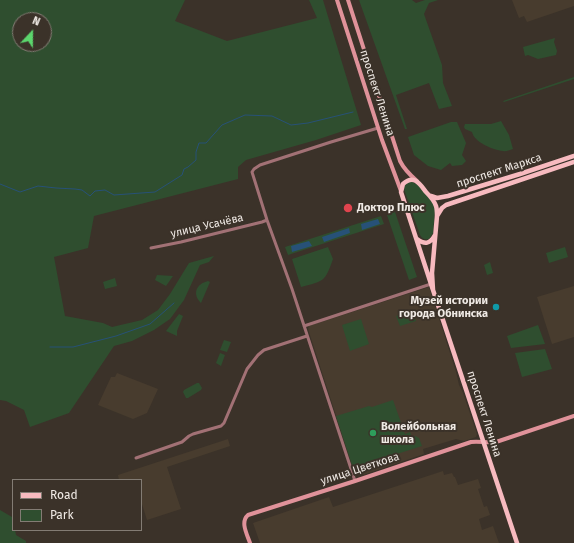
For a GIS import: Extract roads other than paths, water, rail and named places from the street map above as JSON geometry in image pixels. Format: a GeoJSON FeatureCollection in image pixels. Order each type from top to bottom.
{"type":"FeatureCollection","features":[{"type":"Feature","properties":{"kind":"main road","name":"проспект Ленина"},"geometry":{"type":"LineString","coordinates":[[337,0],[378,128],[402,192],[517,543]]}},
{"type":"Feature","properties":{"kind":"main road","name":"проспект Ленина"},"geometry":{"type":"LineString","coordinates":[[348,0],[400,161],[418,182]]}},
{"type":"Feature","properties":{"kind":"main road","name":"проспект Маркса"},"geometry":{"type":"LineString","coordinates":[[429,195],[437,198],[448,196],[574,156]]}},
{"type":"Feature","properties":{"kind":"main road","name":"проспект Маркса"},"geometry":{"type":"LineString","coordinates":[[437,216],[442,208],[450,204],[574,162]]}},
{"type":"Feature","properties":{"kind":"main road"},"geometry":{"type":"LineString","coordinates":[[402,192],[403,184],[407,181],[412,180],[418,182],[435,204],[437,216]]}},
{"type":"Feature","properties":{"kind":"main road"},"geometry":{"type":"LineString","coordinates":[[448,196],[450,204]]}},
{"type":"Feature","properties":{"kind":"main road","name":"проспект Ленина"},"geometry":{"type":"LineString","coordinates":[[434,290],[432,273],[437,216]]}},
{"type":"Feature","properties":{"kind":"main road"},"geometry":{"type":"LineString","coordinates":[[417,238],[421,242],[429,242],[436,234]]}},
{"type":"Feature","properties":{"kind":"main road","name":"улица Цветкова"},"geometry":{"type":"LineString","coordinates":[[250,543],[244,524],[245,518],[248,515],[471,442],[496,442],[574,416]]}},
{"type":"Feature","properties":{"kind":"street"},"geometry":{"type":"LineString","coordinates":[[355,480],[252,172],[254,169],[277,159],[378,128]]}},
{"type":"Feature","properties":{"kind":"street","name":"улица Усачёва"},"geometry":{"type":"LineString","coordinates":[[151,248],[267,220]]}},
{"type":"Feature","properties":{"kind":"street"},"geometry":{"type":"LineString","coordinates":[[304,326],[431,284]]}},
{"type":"Feature","properties":{"kind":"street"},"geometry":{"type":"LineString","coordinates":[[136,458],[182,442],[193,434],[221,426],[224,423],[247,369],[258,355],[264,350],[307,336]]}},
{"type":"Feature","properties":{"kind":"water"},"geometry":{"type":"Polygon","coordinates":[[[378,219],[380,224],[362,230],[361,224],[378,219]]]}},
{"type":"Feature","properties":{"kind":"water"},"geometry":{"type":"Polygon","coordinates":[[[349,228],[350,233],[324,242],[322,237],[349,228]]]}},
{"type":"Feature","properties":{"kind":"water"},"geometry":{"type":"Polygon","coordinates":[[[309,241],[312,246],[292,252],[291,246],[309,241]]]}},
{"type":"Feature","properties":{"kind":"waterway"},"geometry":{"type":"LineString","coordinates":[[0,184],[20,192],[38,186],[82,190],[90,196],[95,191],[105,190],[114,195],[155,192],[182,175],[184,169],[196,160],[196,152],[199,143],[206,143],[222,125],[245,115],[272,116],[291,125],[308,123],[353,112]]}},
{"type":"Feature","properties":{"kind":"waterway"},"geometry":{"type":"LineString","coordinates":[[50,347],[73,347],[116,336],[150,324],[174,303]]}},
{"type":"Feature","properties":{"kind":"place","name":"Доктор Плюс"},"geometry":{"type":"Point","coordinates":[348,208]}},
{"type":"Feature","properties":{"kind":"place","name":"Музей истории города Обнинска"},"geometry":{"type":"Point","coordinates":[496,307]}},
{"type":"Feature","properties":{"kind":"place","name":"Волейбольная школа"},"geometry":{"type":"Point","coordinates":[373,433]}}]}
